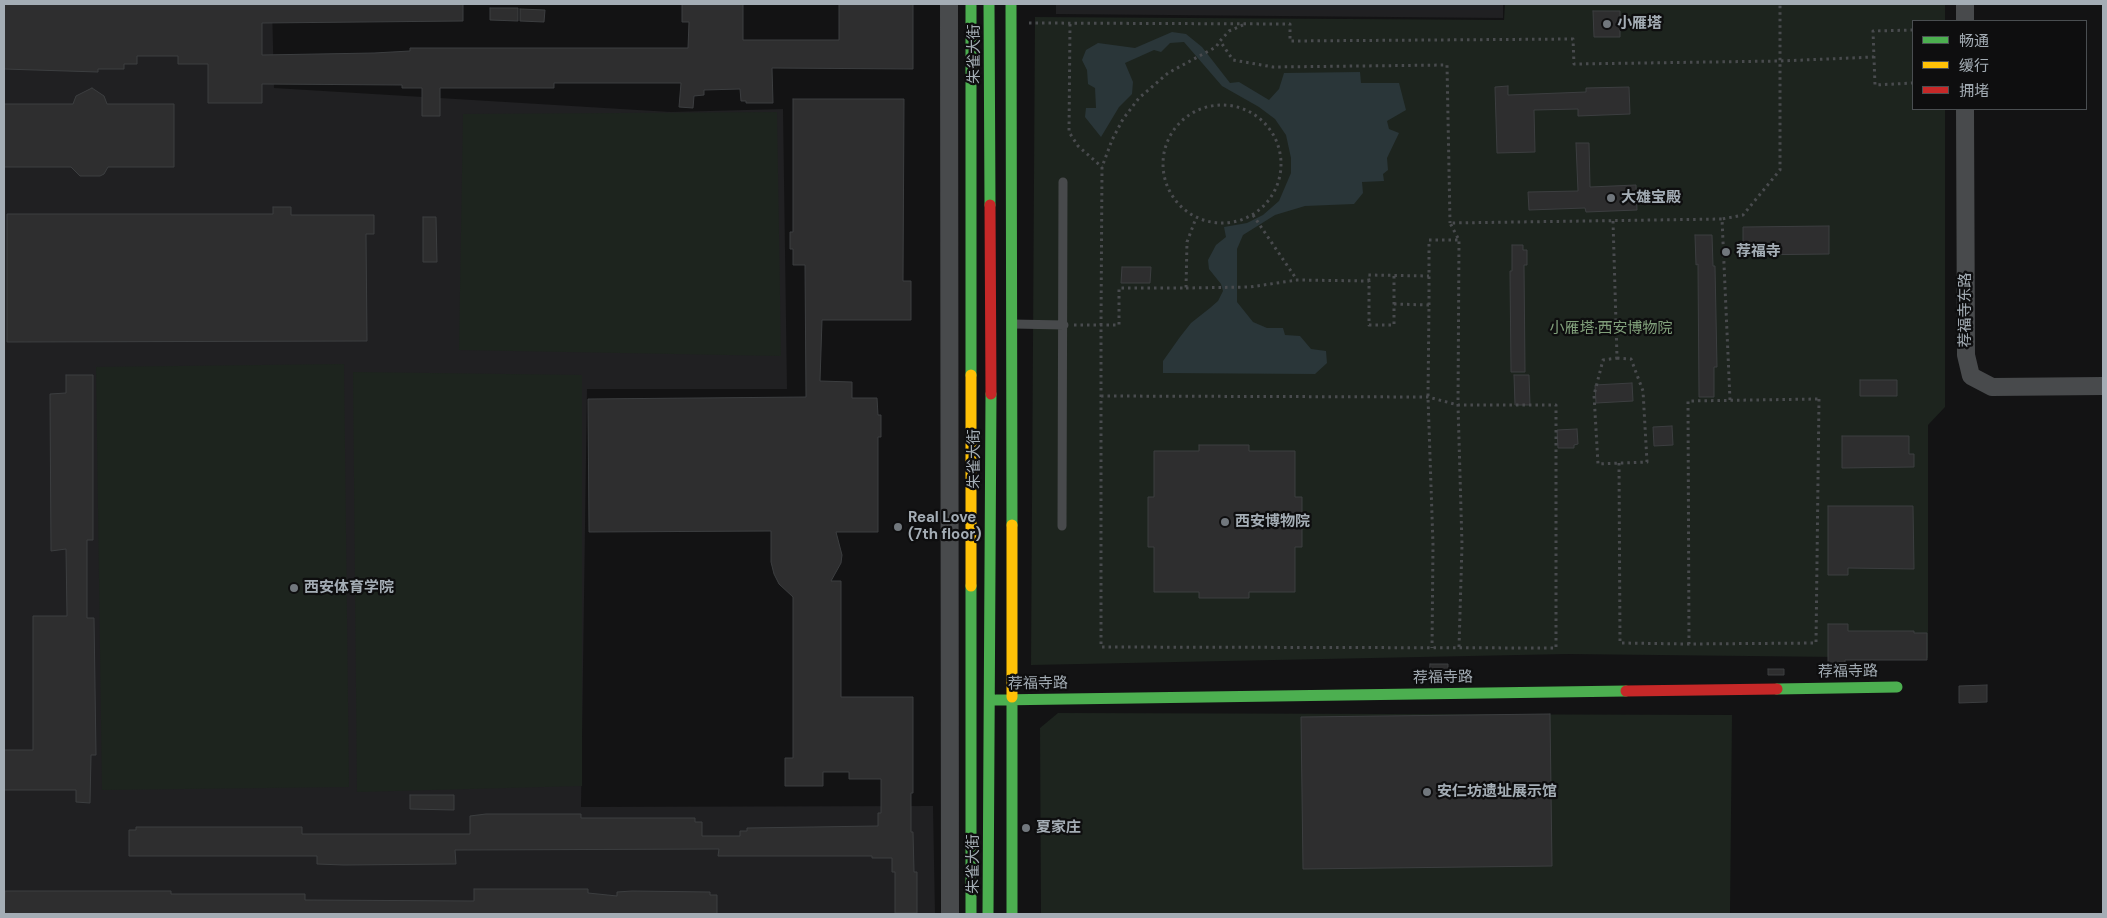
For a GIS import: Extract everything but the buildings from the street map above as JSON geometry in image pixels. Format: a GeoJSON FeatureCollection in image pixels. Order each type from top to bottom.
{"type":"FeatureCollection","features":[{"type":"Feature","properties":{"kind":"street"},"geometry":{"type":"LineString","coordinates":[[949,4],[950,914]]}},
{"type":"Feature","properties":{"kind":"street","name":"朱雀大街"},"geometry":{"type":"LineString","coordinates":[[971,4],[971,914]]}},
{"type":"Feature","properties":{"kind":"street","name":"朱雀大街"},"geometry":{"type":"LineString","coordinates":[[988,914],[989,700],[1001,324],[990,4]]}},
{"type":"Feature","properties":{"kind":"street"},"geometry":{"type":"LineString","coordinates":[[1011,4],[1001,324],[1012,700],[1012,914]]}},
{"type":"Feature","properties":{"kind":"street"},"geometry":{"type":"LineString","coordinates":[[1965,4],[1965,20]]}},
{"type":"Feature","properties":{"kind":"street","name":"荐福寺东路"},"geometry":{"type":"LineString","coordinates":[[1965,110],[1966,354],[1971,376],[1992,387],[2103,386]]}},
{"type":"Feature","properties":{"kind":"street","name":"荐福寺路"},"geometry":{"type":"LineString","coordinates":[[989,700],[1897,687]]}},
{"type":"Feature","properties":{"kind":"lane"},"geometry":{"type":"LineString","coordinates":[[1062,526],[1063,182]]}},
{"type":"Feature","properties":{"kind":"lane"},"geometry":{"type":"LineString","coordinates":[[1001,324],[1064,325]]}},
{"type":"Feature","properties":{"kind":"path"},"geometry":{"type":"LineString","coordinates":[[1450,223],[1722,219],[1743,215],[1780,170],[1780,4]]}},
{"type":"Feature","properties":{"kind":"path"},"geometry":{"type":"LineString","coordinates":[[1011,22],[1070,24],[1290,24],[1290,41],[1573,39],[1574,64],[1780,61],[1874,57]]}},
{"type":"Feature","properties":{"kind":"path"},"geometry":{"type":"LineString","coordinates":[[1070,24],[1068,132],[1078,146],[1102,168]]}},
{"type":"Feature","properties":{"kind":"path"},"geometry":{"type":"LineString","coordinates":[[1101,396],[1428,397],[1458,405],[1556,405],[1556,648],[1101,648],[1101,396],[1101,325],[1102,168],[1112,140],[1123,119],[1139,98],[1168,73],[1216,47],[1229,31],[1247,24]]}},
{"type":"Feature","properties":{"kind":"path"},"geometry":{"type":"LineString","coordinates":[[1912,30],[1873,31],[1876,84],[1912,83]]}},
{"type":"Feature","properties":{"kind":"path"},"geometry":{"type":"LineString","coordinates":[[1220,41],[1233,60],[1273,66],[1447,65],[1450,223],[1459,240],[1458,405],[1462,545],[1459,648]]}},
{"type":"Feature","properties":{"kind":"path"},"geometry":{"type":"LineString","coordinates":[[1219,104],[1239,107],[1257,115],[1271,129],[1280,146],[1282,166],[1278,185],[1268,202],[1253,215],[1235,222],[1215,223],[1196,218],[1180,206],[1168,190],[1163,171],[1164,152],[1170,134],[1183,119],[1200,108],[1219,104]]}},
{"type":"Feature","properties":{"kind":"path"},"geometry":{"type":"LineString","coordinates":[[1253,215],[1297,280]]}},
{"type":"Feature","properties":{"kind":"path"},"geometry":{"type":"LineString","coordinates":[[1186,288],[1187,242],[1196,218]]}},
{"type":"Feature","properties":{"kind":"path"},"geometry":{"type":"LineString","coordinates":[[1722,219],[1730,400]]}},
{"type":"Feature","properties":{"kind":"path"},"geometry":{"type":"LineString","coordinates":[[1613,220],[1617,358]]}},
{"type":"Feature","properties":{"kind":"path"},"geometry":{"type":"LineString","coordinates":[[1432,648],[1433,527],[1428,397],[1429,240],[1459,240]]}},
{"type":"Feature","properties":{"kind":"path"},"geometry":{"type":"LineString","coordinates":[[1394,276],[1394,325],[1369,325],[1368,275],[1429,276]]}},
{"type":"Feature","properties":{"kind":"path"},"geometry":{"type":"LineString","coordinates":[[1064,325],[1119,325],[1120,288],[1250,287],[1297,280],[1369,281]]}},
{"type":"Feature","properties":{"kind":"path"},"geometry":{"type":"LineString","coordinates":[[1394,304],[1429,305]]}},
{"type":"Feature","properties":{"kind":"path"},"geometry":{"type":"LineString","coordinates":[[1617,358],[1631,360],[1643,391],[1647,462],[1619,463],[1598,464],[1594,395],[1603,360],[1617,358]]}},
{"type":"Feature","properties":{"kind":"path"},"geometry":{"type":"LineString","coordinates":[[1619,463],[1620,643],[1690,644],[1816,643],[1819,399],[1688,401],[1690,644]]}},
{"type":"Feature","properties":{"kind":"shaded area","name":"西安体育学院"},"geometry":{"type":"Polygon","coordinates":[[[4,4],[272,4],[274,88],[671,112],[783,109],[787,389],[587,389],[581,807],[933,806],[935,914],[4,914],[4,4]]]}},
{"type":"Feature","properties":{"kind":"shaded area"},"geometry":{"type":"Polygon","coordinates":[[[1056,4],[1503,4],[1503,18],[1056,14],[1056,4]]]}},
{"type":"Feature","properties":{"kind":"shaded area"},"geometry":{"type":"Polygon","coordinates":[[[1172,32],[1186,34],[1202,47],[1230,83],[1239,82],[1269,100],[1279,89],[1284,73],[1360,72],[1361,83],[1399,83],[1406,110],[1387,121],[1389,129],[1399,133],[1387,158],[1388,170],[1383,174],[1384,181],[1362,182],[1363,193],[1354,204],[1305,206],[1275,215],[1243,235],[1237,249],[1237,302],[1253,322],[1267,328],[1283,328],[1285,335],[1300,336],[1311,349],[1326,351],[1327,363],[1315,374],[1163,373],[1163,361],[1180,337],[1191,323],[1218,301],[1223,291],[1221,284],[1209,269],[1208,260],[1216,245],[1226,237],[1224,227],[1247,223],[1263,215],[1279,201],[1291,173],[1291,158],[1286,135],[1275,119],[1259,107],[1222,86],[1184,42],[1170,43],[1161,52],[1154,50],[1125,63],[1133,82],[1132,94],[1119,107],[1101,137],[1085,117],[1086,108],[1096,108],[1095,88],[1088,84],[1087,70],[1082,60],[1086,50],[1098,43],[1135,48],[1172,32]]]}},
{"type":"Feature","properties":{"kind":"green space","name":"小雁塔·西安博物院"},"geometry":{"type":"Polygon","coordinates":[[[1505,4],[1945,4],[1945,20],[1912,20],[1912,110],[1945,110],[1945,407],[1928,425],[1928,658],[1567,654],[1031,665],[1035,17],[1504,20],[1505,4]]]}},
{"type":"Feature","properties":{"kind":"green space"},"geometry":{"type":"Polygon","coordinates":[[[777,112],[781,356],[459,350],[463,114],[777,112]]]}},
{"type":"Feature","properties":{"kind":"green space"},"geometry":{"type":"Polygon","coordinates":[[[344,364],[349,787],[102,790],[96,367],[344,364]]]}},
{"type":"Feature","properties":{"kind":"green space"},"geometry":{"type":"Polygon","coordinates":[[[353,372],[582,375],[582,786],[357,792],[353,372]]]}},
{"type":"Feature","properties":{"kind":"green space"},"geometry":{"type":"Polygon","coordinates":[[[1058,713],[1732,715],[1730,914],[1041,914],[1040,728],[1058,713]]]}},
{"type":"Feature","properties":{"kind":"traffic: fast"},"geometry":{"type":"LineString","coordinates":[[971,4],[971,375]]}},
{"type":"Feature","properties":{"kind":"traffic: fast"},"geometry":{"type":"LineString","coordinates":[[989,4],[990,205]]}},
{"type":"Feature","properties":{"kind":"traffic: fast"},"geometry":{"type":"LineString","coordinates":[[1011,4],[1012,525]]}},
{"type":"Feature","properties":{"kind":"traffic: fast"},"geometry":{"type":"LineString","coordinates":[[988,914],[991,394]]}},
{"type":"Feature","properties":{"kind":"traffic: fast"},"geometry":{"type":"LineString","coordinates":[[971,586],[971,914]]}},
{"type":"Feature","properties":{"kind":"traffic: fast"},"geometry":{"type":"LineString","coordinates":[[1777,689],[1897,687]]}},
{"type":"Feature","properties":{"kind":"traffic: fast"},"geometry":{"type":"LineString","coordinates":[[996,700],[1626,691]]}},
{"type":"Feature","properties":{"kind":"traffic: fast"},"geometry":{"type":"LineString","coordinates":[[1012,697],[1012,914]]}},
{"type":"Feature","properties":{"kind":"traffic: slow"},"geometry":{"type":"LineString","coordinates":[[971,375],[971,586]]}},
{"type":"Feature","properties":{"kind":"traffic: slow"},"geometry":{"type":"LineString","coordinates":[[1012,525],[1012,697]]}},
{"type":"Feature","properties":{"kind":"traffic: jam"},"geometry":{"type":"LineString","coordinates":[[990,205],[991,394]]}},
{"type":"Feature","properties":{"kind":"traffic: jam"},"geometry":{"type":"LineString","coordinates":[[1626,691],[1777,689]]}},
{"type":"Feature","properties":{"kind":"place","name":"小雁塔"},"geometry":{"type":"Point","coordinates":[1607,24]}},
{"type":"Feature","properties":{"kind":"place","name":"大雄宝殿"},"geometry":{"type":"Point","coordinates":[1611,198]}},
{"type":"Feature","properties":{"kind":"place","name":"荐福寺"},"geometry":{"type":"Point","coordinates":[1726,252]}},
{"type":"Feature","properties":{"kind":"place","name":"西安博物院"},"geometry":{"type":"Point","coordinates":[1225,522]}},
{"type":"Feature","properties":{"kind":"place","name":"Real Love (7th floor)"},"geometry":{"type":"Point","coordinates":[898,527]}},
{"type":"Feature","properties":{"kind":"place","name":"西安体育学院"},"geometry":{"type":"Point","coordinates":[294,588]}},
{"type":"Feature","properties":{"kind":"place","name":"安仁坊遗址展示馆"},"geometry":{"type":"Point","coordinates":[1427,792]}},
{"type":"Feature","properties":{"kind":"place","name":"夏家庄"},"geometry":{"type":"Point","coordinates":[1026,828]}}]}
